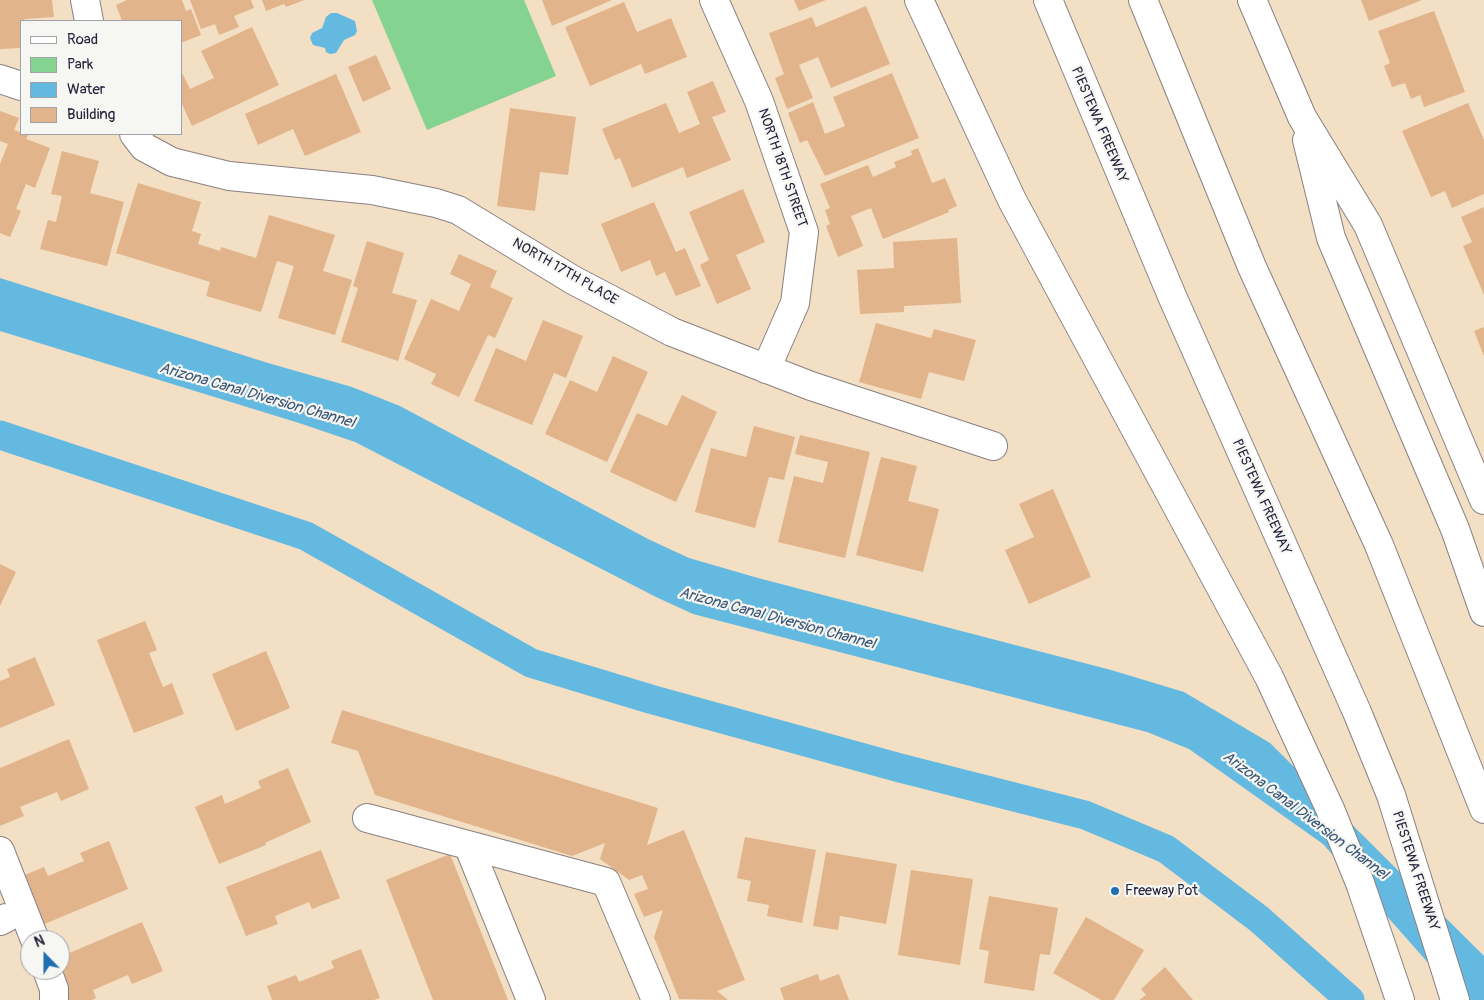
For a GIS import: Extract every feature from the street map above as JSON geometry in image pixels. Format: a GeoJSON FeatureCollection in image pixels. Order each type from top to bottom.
{"type":"FeatureCollection","features":[{"type":"Feature","properties":{"kind":"main road"},"geometry":{"type":"LineString","coordinates":[[85,0],[89,20]]}},
{"type":"Feature","properties":{"kind":"main road","name":"NORTH 18TH STREET"},"geometry":{"type":"LineString","coordinates":[[714,0],[759,101],[804,232],[795,303],[766,369]]}},
{"type":"Feature","properties":{"kind":"main road"},"geometry":{"type":"LineString","coordinates":[[919,0],[1012,200],[1236,614],[1301,744],[1360,883],[1400,1000]]}},
{"type":"Feature","properties":{"kind":"main road","name":"PIESTEWA FREEWAY"},"geometry":{"type":"LineString","coordinates":[[1048,0],[1160,268],[1357,712],[1391,795],[1455,1000]]}},
{"type":"Feature","properties":{"kind":"main road"},"geometry":{"type":"LineString","coordinates":[[1143,0],[1252,267],[1379,544],[1484,808]]}},
{"type":"Feature","properties":{"kind":"main road"},"geometry":{"type":"LineString","coordinates":[[1252,0],[1302,117],[1368,225],[1484,500]]}},
{"type":"Feature","properties":{"kind":"main road"},"geometry":{"type":"LineString","coordinates":[[0,79],[20,86]]}},
{"type":"Feature","properties":{"kind":"main road"},"geometry":{"type":"LineString","coordinates":[[1302,117],[1331,238],[1455,529],[1484,612]]}},
{"type":"Feature","properties":{"kind":"main road","name":"NORTH 17TH PLACE"},"geometry":{"type":"LineString","coordinates":[[135,135],[144,147],[172,162],[229,176],[372,190],[436,203],[458,210],[573,280],[664,327],[766,369],[994,446]]}},
{"type":"Feature","properties":{"kind":"main road"},"geometry":{"type":"LineString","coordinates":[[367,818],[469,847],[606,882],[656,1000]]}},
{"type":"Feature","properties":{"kind":"main road"},"geometry":{"type":"LineString","coordinates":[[469,847],[531,1000]]}},
{"type":"Feature","properties":{"kind":"main road"},"geometry":{"type":"LineString","coordinates":[[0,851],[31,930]]}},
{"type":"Feature","properties":{"kind":"main road"},"geometry":{"type":"LineString","coordinates":[[51,980],[54,989],[54,1000]]}},
{"type":"Feature","properties":{"kind":"green space"},"geometry":{"type":"Polygon","coordinates":[[[372,0],[524,0],[556,76],[427,130],[372,0]]]}},
{"type":"Feature","properties":{"kind":"water"},"geometry":{"type":"Polygon","coordinates":[[[331,13],[337,13],[355,21],[357,31],[355,35],[344,40],[336,53],[330,54],[326,52],[325,48],[313,45],[310,38],[312,33],[322,28],[326,17],[331,13]]]}},
{"type":"Feature","properties":{"kind":"water","name":"Arizona Canal Diversion Channel"},"geometry":{"type":"Polygon","coordinates":[[[0,278],[268,363],[352,387],[400,406],[648,539],[689,558],[758,578],[1111,670],[1184,692],[1270,743],[1484,956],[1484,1000],[1461,1000],[1323,844],[1189,749],[1147,732],[693,614],[656,597],[355,442],[0,331],[0,278]]]}},
{"type":"Feature","properties":{"kind":"building"},"geometry":{"type":"Polygon","coordinates":[[[0,0],[52,0],[54,17],[20,20],[20,48],[0,49],[0,0]]]}},
{"type":"Feature","properties":{"kind":"building"},"geometry":{"type":"Polygon","coordinates":[[[127,0],[182,0],[186,11],[191,9],[201,35],[182,43],[182,20],[122,20],[116,5],[127,0]]]}},
{"type":"Feature","properties":{"kind":"building"},"geometry":{"type":"Polygon","coordinates":[[[190,0],[251,0],[254,8],[234,16],[239,27],[219,35],[215,24],[201,29],[190,0]]]}},
{"type":"Feature","properties":{"kind":"building"},"geometry":{"type":"Polygon","coordinates":[[[262,0],[304,0],[286,7],[284,4],[266,11],[262,0]]]}},
{"type":"Feature","properties":{"kind":"building"},"geometry":{"type":"Polygon","coordinates":[[[542,0],[612,0],[552,26],[542,0]]]}},
{"type":"Feature","properties":{"kind":"building"},"geometry":{"type":"Polygon","coordinates":[[[794,0],[826,0],[799,11],[794,0]]]}},
{"type":"Feature","properties":{"kind":"building"},"geometry":{"type":"Polygon","coordinates":[[[1361,0],[1422,0],[1369,21],[1361,0]]]}},
{"type":"Feature","properties":{"kind":"building"},"geometry":{"type":"Polygon","coordinates":[[[624,2],[637,32],[671,18],[687,57],[645,74],[641,64],[590,86],[565,27],[624,2]]]}},
{"type":"Feature","properties":{"kind":"building"},"geometry":{"type":"Polygon","coordinates":[[[866,6],[890,64],[831,88],[818,57],[799,65],[813,98],[787,109],[775,78],[784,74],[769,33],[812,17],[816,27],[866,6]]]}},
{"type":"Feature","properties":{"kind":"building"},"geometry":{"type":"Polygon","coordinates":[[[1434,11],[1465,92],[1424,107],[1420,95],[1411,99],[1405,83],[1392,87],[1384,66],[1390,63],[1378,31],[1434,11]]]}},
{"type":"Feature","properties":{"kind":"building"},"geometry":{"type":"Polygon","coordinates":[[[252,27],[279,85],[192,126],[182,104],[182,73],[190,89],[214,78],[201,51],[252,27]]]}},
{"type":"Feature","properties":{"kind":"building"},"geometry":{"type":"Polygon","coordinates":[[[376,55],[391,89],[363,102],[348,67],[376,55]]]}},
{"type":"Feature","properties":{"kind":"building"},"geometry":{"type":"Polygon","coordinates":[[[892,73],[919,138],[825,176],[807,140],[800,143],[788,113],[813,102],[825,134],[845,126],[833,97],[892,73]]]}},
{"type":"Feature","properties":{"kind":"building"},"geometry":{"type":"Polygon","coordinates":[[[336,74],[361,132],[305,156],[293,129],[258,145],[245,114],[336,74]]]}},
{"type":"Feature","properties":{"kind":"building"},"geometry":{"type":"Polygon","coordinates":[[[713,81],[726,112],[712,117],[731,160],[687,178],[683,167],[632,188],[620,158],[615,160],[602,129],[666,103],[679,133],[700,124],[687,92],[713,81]]]}},
{"type":"Feature","properties":{"kind":"building"},"geometry":{"type":"Polygon","coordinates":[[[1468,103],[1484,140],[1484,194],[1452,208],[1445,191],[1431,197],[1402,131],[1468,103]]]}},
{"type":"Feature","properties":{"kind":"building"},"geometry":{"type":"Polygon","coordinates":[[[510,108],[576,117],[568,175],[540,172],[535,211],[497,206],[510,108]]]}},
{"type":"Feature","properties":{"kind":"building"},"geometry":{"type":"Polygon","coordinates":[[[0,111],[19,118],[14,130],[20,132],[20,135],[28,135],[26,139],[50,148],[35,188],[26,184],[16,209],[21,211],[10,237],[0,233],[0,164],[8,144],[0,141],[0,111]]]}},
{"type":"Feature","properties":{"kind":"building"},"geometry":{"type":"Polygon","coordinates":[[[918,148],[932,183],[945,178],[957,206],[948,210],[949,212],[883,239],[871,208],[851,216],[863,246],[838,257],[826,226],[830,224],[825,210],[830,208],[820,184],[868,165],[873,177],[896,167],[894,162],[912,155],[911,151],[918,148]]]}},
{"type":"Feature","properties":{"kind":"building"},"geometry":{"type":"Polygon","coordinates":[[[62,151],[99,161],[90,193],[124,202],[107,266],[40,249],[48,220],[56,222],[62,196],[51,194],[62,151]]]}},
{"type":"Feature","properties":{"kind":"building"},"geometry":{"type":"Polygon","coordinates":[[[138,183],[201,202],[192,231],[201,234],[198,244],[220,251],[221,247],[256,258],[269,215],[335,235],[323,271],[352,280],[335,335],[278,318],[294,266],[277,261],[261,312],[206,296],[210,282],[116,253],[138,183]]]}},
{"type":"Feature","properties":{"kind":"building"},"geometry":{"type":"Polygon","coordinates":[[[743,189],[765,242],[736,255],[751,289],[717,304],[700,265],[709,260],[689,212],[743,189]]]}},
{"type":"Feature","properties":{"kind":"building"},"geometry":{"type":"Polygon","coordinates":[[[654,202],[676,252],[685,248],[701,286],[676,296],[665,272],[656,276],[650,260],[621,272],[601,224],[654,202]]]}},
{"type":"Feature","properties":{"kind":"building"},"geometry":{"type":"Polygon","coordinates":[[[1484,207],[1484,295],[1463,246],[1472,242],[1461,217],[1484,207]]]}},
{"type":"Feature","properties":{"kind":"building"},"geometry":{"type":"Polygon","coordinates":[[[957,238],[961,303],[904,306],[904,312],[860,314],[857,270],[894,268],[893,242],[957,238]]]}},
{"type":"Feature","properties":{"kind":"building"},"geometry":{"type":"Polygon","coordinates":[[[367,241],[404,253],[392,293],[417,300],[398,361],[341,342],[358,288],[353,286],[367,241]]]}},
{"type":"Feature","properties":{"kind":"building"},"geometry":{"type":"Polygon","coordinates":[[[459,254],[497,271],[490,287],[513,298],[495,338],[488,335],[459,397],[431,384],[436,374],[404,359],[431,299],[459,311],[471,284],[450,274],[459,254]]]}},
{"type":"Feature","properties":{"kind":"building"},"geometry":{"type":"Polygon","coordinates":[[[543,320],[583,336],[566,378],[554,373],[532,425],[474,401],[496,348],[526,361],[543,320]]]}},
{"type":"Feature","properties":{"kind":"building"},"geometry":{"type":"Polygon","coordinates":[[[876,323],[931,338],[934,329],[976,340],[964,381],[929,372],[921,399],[859,382],[876,323]]]}},
{"type":"Feature","properties":{"kind":"building"},"geometry":{"type":"Polygon","coordinates":[[[1484,327],[1484,356],[1474,331],[1484,327]]]}},
{"type":"Feature","properties":{"kind":"building"},"geometry":{"type":"Polygon","coordinates":[[[613,356],[648,372],[607,462],[545,434],[570,380],[597,392],[613,356]]]}},
{"type":"Feature","properties":{"kind":"building"},"geometry":{"type":"Polygon","coordinates":[[[682,395],[717,412],[676,502],[610,472],[637,413],[667,426],[682,395]]]}},
{"type":"Feature","properties":{"kind":"building"},"geometry":{"type":"Polygon","coordinates":[[[754,426],[795,437],[784,480],[769,477],[755,528],[695,512],[711,448],[746,457],[754,426]]]}},
{"type":"Feature","properties":{"kind":"building"},"geometry":{"type":"Polygon","coordinates":[[[800,435],[870,452],[845,558],[778,542],[794,476],[823,483],[828,462],[795,454],[800,435]]]}},
{"type":"Feature","properties":{"kind":"building"},"geometry":{"type":"Polygon","coordinates":[[[881,457],[917,466],[908,501],[939,509],[923,572],[856,555],[881,457]]]}},
{"type":"Feature","properties":{"kind":"building"},"geometry":{"type":"Polygon","coordinates":[[[1053,489],[1091,577],[1029,604],[1005,550],[1034,537],[1019,504],[1053,489]]]}},
{"type":"Feature","properties":{"kind":"building"},"geometry":{"type":"Polygon","coordinates":[[[0,564],[16,572],[0,606],[0,564]]]}},
{"type":"Feature","properties":{"kind":"building"},"geometry":{"type":"Polygon","coordinates":[[[145,621],[157,650],[149,653],[163,687],[172,683],[184,714],[134,733],[97,640],[145,621]]]}},
{"type":"Feature","properties":{"kind":"building"},"geometry":{"type":"Polygon","coordinates":[[[266,651],[290,708],[236,731],[212,674],[266,651]]]}},
{"type":"Feature","properties":{"kind":"building"},"geometry":{"type":"Polygon","coordinates":[[[35,657],[55,705],[0,728],[0,681],[10,677],[7,669],[35,657]]]}},
{"type":"Feature","properties":{"kind":"building"},"geometry":{"type":"Polygon","coordinates":[[[342,710],[658,808],[647,845],[684,830],[745,980],[717,991],[728,1000],[679,999],[654,937],[663,910],[644,917],[634,894],[648,889],[642,875],[629,880],[600,859],[605,843],[572,856],[375,795],[358,751],[331,743],[342,710]]]}},
{"type":"Feature","properties":{"kind":"building"},"geometry":{"type":"Polygon","coordinates":[[[69,739],[89,789],[61,801],[57,792],[20,807],[24,816],[0,826],[0,768],[69,739]]]}},
{"type":"Feature","properties":{"kind":"building"},"geometry":{"type":"Polygon","coordinates":[[[288,768],[311,822],[265,843],[266,845],[219,864],[195,807],[222,795],[225,804],[261,788],[258,781],[288,768]]]}},
{"type":"Feature","properties":{"kind":"building"},"geometry":{"type":"Polygon","coordinates":[[[745,837],[816,850],[802,923],[767,916],[769,905],[747,901],[751,881],[737,878],[745,837]]]}},
{"type":"Feature","properties":{"kind":"building"},"geometry":{"type":"Polygon","coordinates":[[[109,841],[128,889],[35,928],[15,879],[44,867],[48,876],[84,861],[80,853],[109,841]]]}},
{"type":"Feature","properties":{"kind":"building"},"geometry":{"type":"Polygon","coordinates":[[[321,850],[340,898],[312,909],[309,902],[275,916],[278,924],[246,936],[226,887],[321,850]]]}},
{"type":"Feature","properties":{"kind":"building"},"geometry":{"type":"Polygon","coordinates":[[[826,852],[897,864],[886,924],[840,916],[838,930],[813,926],[826,852]]]}},
{"type":"Feature","properties":{"kind":"building"},"geometry":{"type":"Polygon","coordinates":[[[450,854],[508,1000],[433,1000],[386,880],[450,854]]]}},
{"type":"Feature","properties":{"kind":"building"},"geometry":{"type":"Polygon","coordinates":[[[911,870],[973,879],[960,965],[898,955],[911,870]]]}},
{"type":"Feature","properties":{"kind":"building"},"geometry":{"type":"Polygon","coordinates":[[[989,896],[1058,908],[1050,955],[1040,954],[1034,991],[984,983],[989,951],[979,949],[989,896]]]}},
{"type":"Feature","properties":{"kind":"building"},"geometry":{"type":"Polygon","coordinates":[[[1086,917],[1144,950],[1114,1000],[1101,1000],[1053,973],[1086,917]]]}},
{"type":"Feature","properties":{"kind":"building"},"geometry":{"type":"Polygon","coordinates":[[[142,922],[163,971],[132,984],[128,975],[93,990],[96,998],[92,1000],[63,1000],[62,980],[70,980],[70,953],[142,922]]]}},
{"type":"Feature","properties":{"kind":"building"},"geometry":{"type":"Polygon","coordinates":[[[361,949],[380,998],[374,1000],[272,1000],[267,986],[296,975],[299,982],[334,968],[331,961],[361,949]]]}},
{"type":"Feature","properties":{"kind":"building"},"geometry":{"type":"Polygon","coordinates":[[[1165,967],[1193,1000],[1139,1000],[1146,995],[1141,989],[1165,967]]]}},
{"type":"Feature","properties":{"kind":"building"},"geometry":{"type":"Polygon","coordinates":[[[818,974],[820,981],[839,974],[849,1000],[784,1000],[780,988],[818,974]]]}},
{"type":"Feature","properties":{"kind":"waterway"},"geometry":{"type":"LineString","coordinates":[[0,435],[306,536],[531,663],[650,699],[900,768],[1085,815],[1166,849],[1259,919],[1350,1000]]}},
{"type":"Feature","properties":{"kind":"place","name":"Freeway Pot"},"geometry":{"type":"Point","coordinates":[1115,891]}}]}
